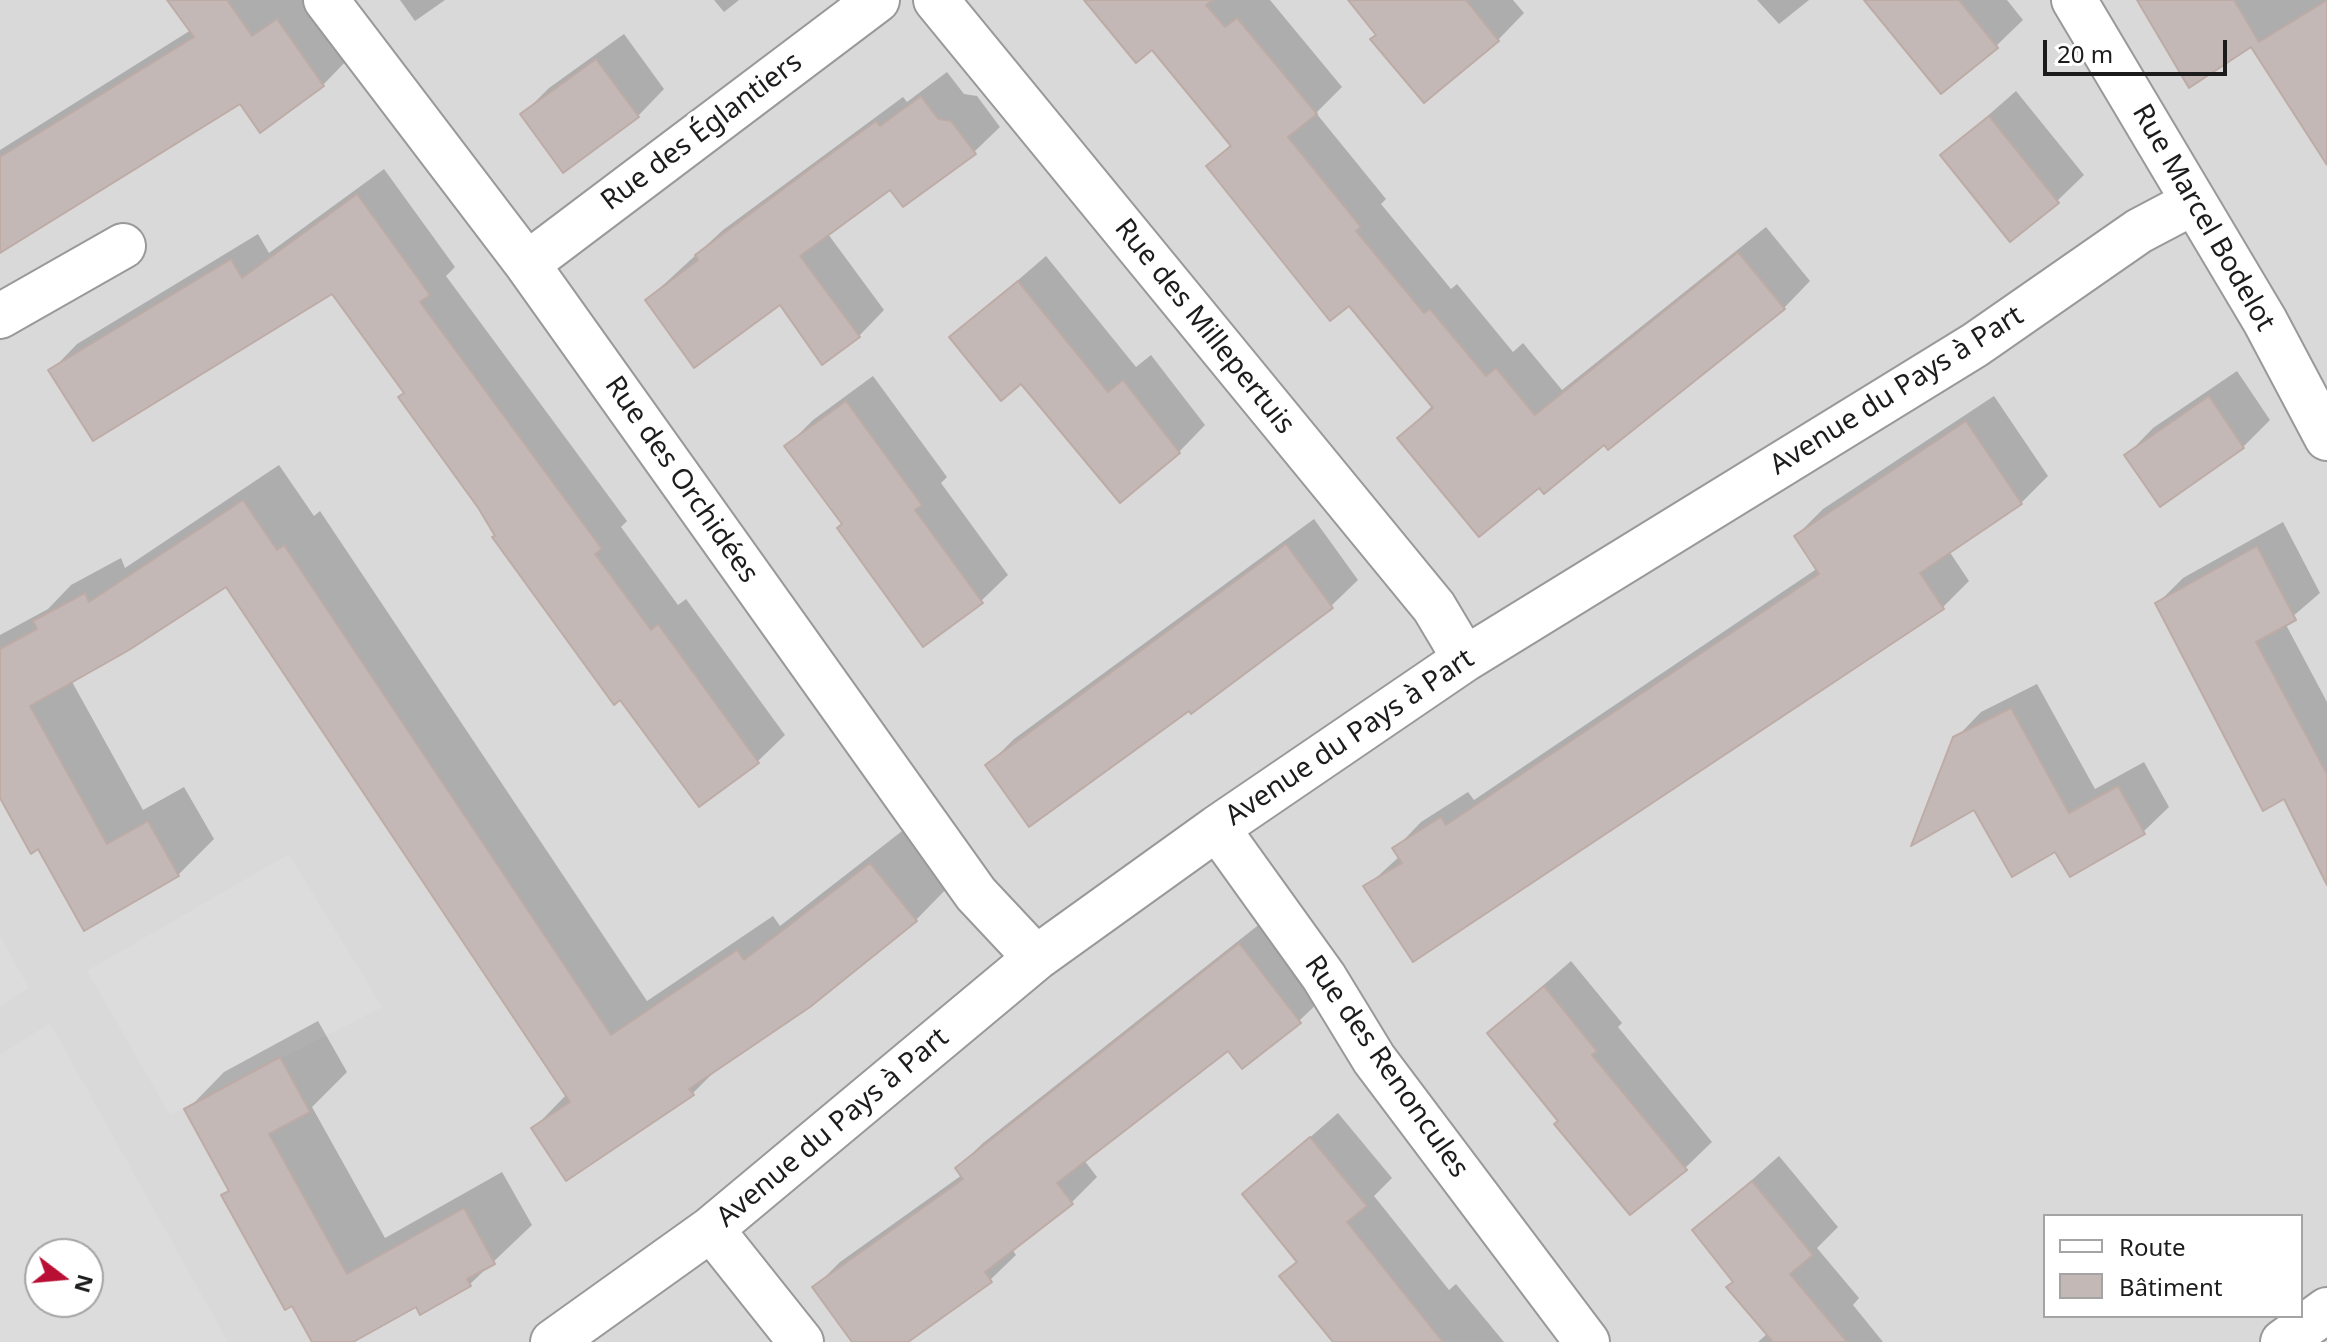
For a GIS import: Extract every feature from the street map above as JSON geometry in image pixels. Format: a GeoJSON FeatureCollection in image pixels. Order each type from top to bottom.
{"type":"FeatureCollection","features":[{"type":"Feature","properties":{"kind":"street","name":"Rue des Orchidées"},"geometry":{"type":"LineString","coordinates":[[326,0],[527,264],[976,894],[1036,958]]}},
{"type":"Feature","properties":{"kind":"street","name":"Rue des Églantiers"},"geometry":{"type":"LineString","coordinates":[[527,264],[877,0]]}},
{"type":"Feature","properties":{"kind":"street","name":"Rue des Millepertuis"},"geometry":{"type":"LineString","coordinates":[[936,0],[1434,607],[1465,659]]}},
{"type":"Feature","properties":{"kind":"street","name":"Rue Marcel Bodelot"},"geometry":{"type":"LineString","coordinates":[[2074,0],[2265,321],[2327,438]]}},
{"type":"Feature","properties":{"kind":"street","name":"Avenue du Pays à Part"},"geometry":{"type":"LineString","coordinates":[[553,1342],[711,1229],[1036,958],[1217,828],[1465,659],[1975,345],[2139,231],[2194,202]]}},
{"type":"Feature","properties":{"kind":"street"},"geometry":{"type":"LineString","coordinates":[[0,316],[123,246]]}},
{"type":"Feature","properties":{"kind":"street","name":"Rue des Renoncules"},"geometry":{"type":"LineString","coordinates":[[1217,828],[1324,977],[1374,1059],[1587,1342]]}},
{"type":"Feature","properties":{"kind":"street"},"geometry":{"type":"LineString","coordinates":[[711,1229],[801,1342]]}},
{"type":"Feature","properties":{"kind":"street"},"geometry":{"type":"LineString","coordinates":[[2283,1342],[2327,1310]]}},
{"type":"Feature","properties":{"kind":"shaded area"},"geometry":{"type":"Polygon","coordinates":[[[0,0],[2327,0],[2327,1342],[0,1342],[0,0]]]}},
{"type":"Feature","properties":{"kind":"shaded area"},"geometry":{"type":"Polygon","coordinates":[[[289,854],[382,1007],[170,1115],[87,971],[289,854]]]}},
{"type":"Feature","properties":{"kind":"shaded area"},"geometry":{"type":"Polygon","coordinates":[[[0,936],[29,988],[0,1007],[0,936]]]}},
{"type":"Feature","properties":{"kind":"shaded area"},"geometry":{"type":"Polygon","coordinates":[[[50,1023],[228,1342],[0,1342],[0,1055],[50,1023]]]}},
{"type":"Feature","properties":{"kind":"building"},"geometry":{"type":"Polygon","coordinates":[[[167,0],[227,0],[252,36],[277,19],[324,86],[260,133],[240,104],[0,253],[0,157],[194,37],[167,0]]]}},
{"type":"Feature","properties":{"kind":"building"},"geometry":{"type":"Polygon","coordinates":[[[1084,0],[1213,0],[1206,5],[1225,27],[1237,18],[1317,114],[1288,137],[1361,227],[1356,231],[1424,313],[1430,309],[1486,376],[1496,368],[1535,415],[1738,252],[1785,309],[1608,450],[1604,445],[1544,494],[1539,488],[1479,537],[1397,438],[1433,408],[1349,306],[1330,321],[1206,166],[1231,146],[1152,50],[1136,63],[1084,0]]]}},
{"type":"Feature","properties":{"kind":"building"},"geometry":{"type":"Polygon","coordinates":[[[1348,0],[1466,0],[1499,41],[1424,103],[1370,39],[1376,35],[1348,0]]]}},
{"type":"Feature","properties":{"kind":"building"},"geometry":{"type":"Polygon","coordinates":[[[1864,0],[1959,0],[1998,48],[1941,94],[1864,0]]]}},
{"type":"Feature","properties":{"kind":"building"},"geometry":{"type":"Polygon","coordinates":[[[2137,0],[2234,0],[2259,42],[2327,0],[2327,165],[2251,47],[2189,88],[2137,0]]]}},
{"type":"Feature","properties":{"kind":"building"},"geometry":{"type":"Polygon","coordinates":[[[596,59],[639,117],[563,173],[520,114],[596,59]]]}},
{"type":"Feature","properties":{"kind":"building"},"geometry":{"type":"Polygon","coordinates":[[[921,96],[938,119],[951,121],[976,154],[903,207],[890,190],[800,256],[860,337],[822,365],[780,305],[694,368],[645,300],[698,260],[695,255],[818,163],[876,121],[880,126],[921,96]]]}},
{"type":"Feature","properties":{"kind":"building"},"geometry":{"type":"Polygon","coordinates":[[[1989,116],[2059,203],[2010,242],[1940,155],[1989,116]]]}},
{"type":"Feature","properties":{"kind":"building"},"geometry":{"type":"Polygon","coordinates":[[[357,194],[430,295],[420,302],[602,549],[595,554],[651,630],[658,624],[759,763],[699,807],[620,700],[614,705],[492,537],[495,536],[479,509],[398,397],[404,393],[332,294],[93,441],[48,370],[231,259],[242,278],[357,194]]]}},
{"type":"Feature","properties":{"kind":"building"},"geometry":{"type":"Polygon","coordinates":[[[1018,281],[1108,392],[1123,380],[1180,453],[1120,503],[1021,384],[1001,401],[949,337],[1018,281]]]}},
{"type":"Feature","properties":{"kind":"building"},"geometry":{"type":"Polygon","coordinates":[[[2209,396],[2244,448],[2160,507],[2124,455],[2209,396]]]}},
{"type":"Feature","properties":{"kind":"building"},"geometry":{"type":"Polygon","coordinates":[[[846,401],[922,505],[915,510],[983,603],[923,647],[837,528],[842,524],[784,446],[846,401]]]}},
{"type":"Feature","properties":{"kind":"building"},"geometry":{"type":"Polygon","coordinates":[[[1966,421],[2022,504],[1920,573],[1944,609],[1413,962],[1363,886],[1402,863],[1392,848],[1441,817],[1446,825],[1819,574],[1794,536],[1966,421]]]}},
{"type":"Feature","properties":{"kind":"building"},"geometry":{"type":"Polygon","coordinates":[[[243,500],[277,550],[284,545],[611,1035],[737,950],[744,960],[870,863],[917,921],[810,1007],[689,1089],[694,1095],[566,1181],[531,1128],[570,1102],[226,587],[129,650],[30,706],[107,844],[148,821],[179,876],[84,931],[38,849],[31,854],[0,798],[0,649],[37,629],[33,621],[85,593],[89,602],[243,500]]]}},
{"type":"Feature","properties":{"kind":"building"},"geometry":{"type":"Polygon","coordinates":[[[1286,544],[1333,608],[1191,714],[1189,711],[1029,827],[985,765],[1286,544]]]}},
{"type":"Feature","properties":{"kind":"building"},"geometry":{"type":"Polygon","coordinates":[[[2257,546],[2296,620],[2256,642],[2327,774],[2327,885],[2284,799],[2263,811],[2155,603],[2257,546]]]}},
{"type":"Feature","properties":{"kind":"building"},"geometry":{"type":"Polygon","coordinates":[[[2011,708],[2069,813],[2118,786],[2145,834],[2070,877],[2055,852],[2012,877],[1974,810],[1911,846],[1953,737],[2011,708]]]}},
{"type":"Feature","properties":{"kind":"building"},"geometry":{"type":"Polygon","coordinates":[[[1239,943],[1301,1023],[1242,1069],[1228,1051],[1057,1183],[1073,1204],[985,1272],[992,1282],[908,1342],[852,1342],[812,1287],[963,1179],[955,1168],[1239,943]]]}},
{"type":"Feature","properties":{"kind":"building"},"geometry":{"type":"Polygon","coordinates":[[[1544,986],[1597,1051],[1592,1055],[1687,1170],[1630,1215],[1554,1124],[1558,1121],[1487,1033],[1544,986]]]}},
{"type":"Feature","properties":{"kind":"building"},"geometry":{"type":"Polygon","coordinates":[[[280,1057],[310,1112],[269,1134],[347,1274],[464,1208],[495,1264],[467,1279],[471,1286],[420,1315],[416,1307],[353,1342],[312,1342],[292,1306],[285,1310],[221,1195],[229,1191],[184,1109],[280,1057]]]}},
{"type":"Feature","properties":{"kind":"building"},"geometry":{"type":"Polygon","coordinates":[[[1310,1137],[1367,1206],[1347,1222],[1443,1342],[1333,1342],[1279,1276],[1297,1262],[1242,1194],[1310,1137]]]}},
{"type":"Feature","properties":{"kind":"building"},"geometry":{"type":"Polygon","coordinates":[[[1752,1181],[1813,1255],[1790,1274],[1847,1342],[1773,1342],[1726,1287],[1733,1282],[1692,1230],[1752,1181]]]}}]}
